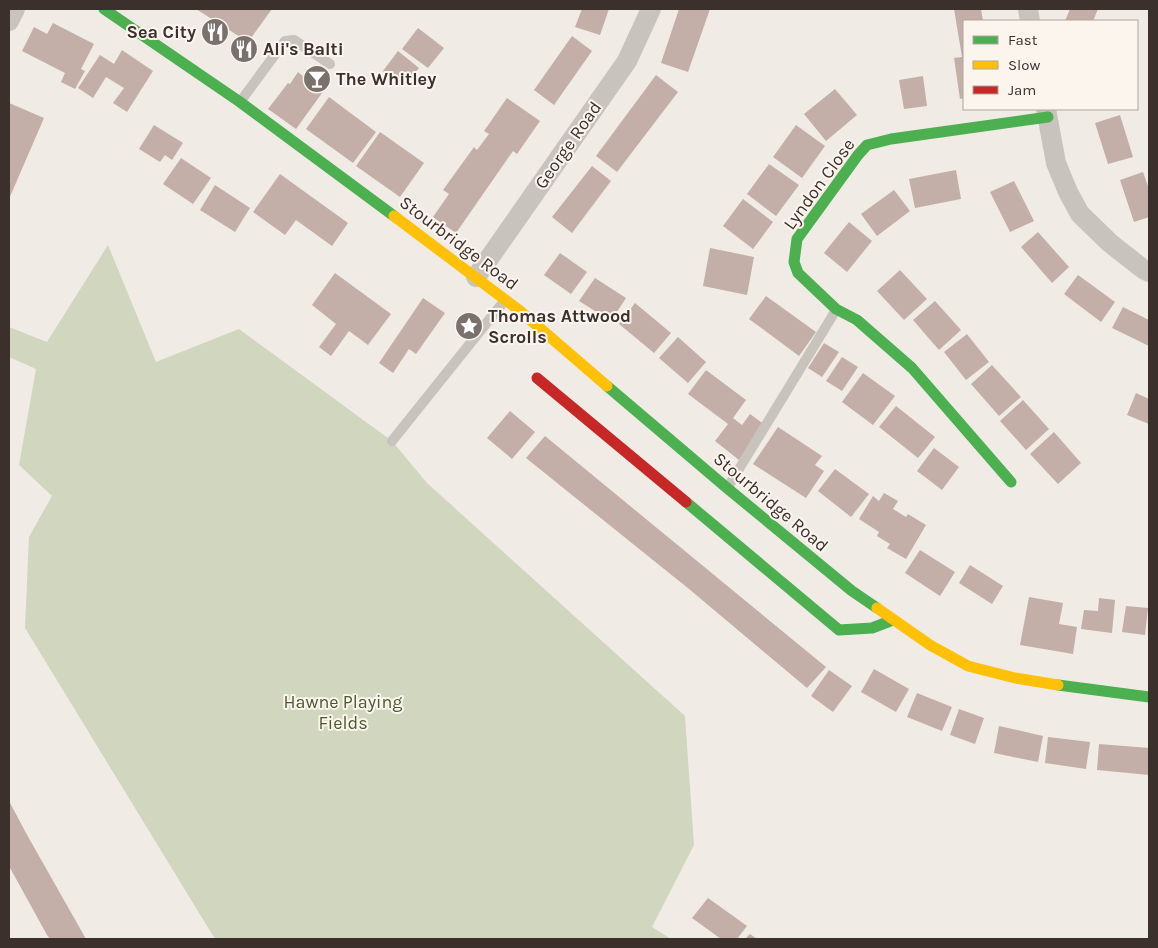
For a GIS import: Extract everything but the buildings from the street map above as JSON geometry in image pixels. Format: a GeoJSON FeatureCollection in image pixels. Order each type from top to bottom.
{"type":"FeatureCollection","features":[{"type":"Feature","properties":{"kind":"main road","name":"Stourbridge Road"},"geometry":{"type":"LineString","coordinates":[[104,9],[240,102],[505,299],[727,488],[852,591],[930,645],[968,666],[1015,678],[1085,690],[1149,697]]}},
{"type":"Feature","properties":{"kind":"main road","name":"Lyndon Close"},"geometry":{"type":"LineString","coordinates":[[1011,482],[912,368],[857,320],[836,309],[798,273],[794,262],[797,239],[858,155],[867,146],[891,139],[1047,113]]}},
{"type":"Feature","properties":{"kind":"main road"},"geometry":{"type":"LineString","coordinates":[[537,378],[839,630],[872,628],[894,620]]}},
{"type":"Feature","properties":{"kind":"street"},"geometry":{"type":"LineString","coordinates":[[9,21],[15,9]]}},
{"type":"Feature","properties":{"kind":"street","name":"George Road"},"geometry":{"type":"LineString","coordinates":[[476,277],[627,61],[651,9]]}},
{"type":"Feature","properties":{"kind":"street"},"geometry":{"type":"LineString","coordinates":[[1047,113],[1056,163],[1080,214],[1110,243],[1149,272]]}},
{"type":"Feature","properties":{"kind":"lane"},"geometry":{"type":"LineString","coordinates":[[240,102],[285,41],[294,40],[330,64]]}},
{"type":"Feature","properties":{"kind":"lane"},"geometry":{"type":"LineString","coordinates":[[392,441],[505,299]]}},
{"type":"Feature","properties":{"kind":"lane"},"geometry":{"type":"LineString","coordinates":[[727,488],[836,309]]}},
{"type":"Feature","properties":{"kind":"green space","name":"Hawne Playing Fields"},"geometry":{"type":"Polygon","coordinates":[[[108,245],[156,362],[239,329],[392,441],[427,483],[685,716],[694,845],[652,927],[671,939],[215,939],[25,628],[29,537],[52,496],[19,465],[36,369],[9,357],[9,327],[47,342],[108,245]]]}},
{"type":"Feature","properties":{"kind":"traffic: fast"},"geometry":{"type":"LineString","coordinates":[[104,9],[240,102],[394,216]]}},
{"type":"Feature","properties":{"kind":"traffic: fast"},"geometry":{"type":"LineString","coordinates":[[1011,482],[912,368],[857,320],[836,309],[798,273],[794,262],[797,239],[867,145],[891,139],[1048,117]]}},
{"type":"Feature","properties":{"kind":"traffic: fast"},"geometry":{"type":"LineString","coordinates":[[607,386],[852,591],[877,608]]}},
{"type":"Feature","properties":{"kind":"traffic: fast"},"geometry":{"type":"LineString","coordinates":[[686,502],[839,630],[872,628],[893,620]]}},
{"type":"Feature","properties":{"kind":"traffic: fast"},"geometry":{"type":"LineString","coordinates":[[1058,685],[1149,697]]}},
{"type":"Feature","properties":{"kind":"traffic: slow"},"geometry":{"type":"LineString","coordinates":[[394,216],[520,311],[607,386]]}},
{"type":"Feature","properties":{"kind":"traffic: slow"},"geometry":{"type":"LineString","coordinates":[[877,608],[930,645],[968,666],[1015,678],[1058,685]]}},
{"type":"Feature","properties":{"kind":"traffic: jam"},"geometry":{"type":"LineString","coordinates":[[537,378],[686,502]]}},
{"type":"Feature","properties":{"kind":"place","name":"Sea City"},"geometry":{"type":"Point","coordinates":[215,32]}},
{"type":"Feature","properties":{"kind":"place","name":"Ali's Balti"},"geometry":{"type":"Point","coordinates":[244,49]}},
{"type":"Feature","properties":{"kind":"place","name":"The Whitley"},"geometry":{"type":"Point","coordinates":[317,79]}},
{"type":"Feature","properties":{"kind":"place","name":"Thomas Attwood Scrolls"},"geometry":{"type":"Point","coordinates":[469,326]}}]}
